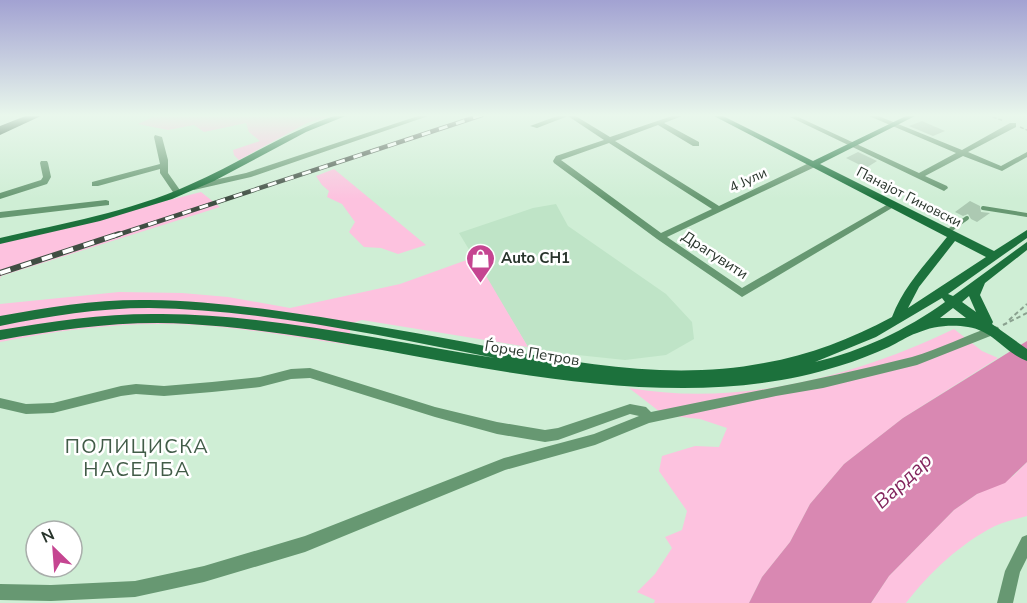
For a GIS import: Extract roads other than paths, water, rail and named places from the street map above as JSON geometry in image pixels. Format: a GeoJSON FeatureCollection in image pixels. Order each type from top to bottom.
{"type":"FeatureCollection","features":[{"type":"Feature","properties":{"kind":"main road"},"geometry":{"type":"LineString","coordinates":[[0,241],[118,212],[178,193],[275,143]]}},
{"type":"Feature","properties":{"kind":"main road","name":"Панајот Гиновски"},"geometry":{"type":"LineString","coordinates":[[772,143],[994,256]]}},
{"type":"Feature","properties":{"kind":"main road","name":"4 Јули"},"geometry":{"type":"LineString","coordinates":[[814,164],[853,144]]}},
{"type":"Feature","properties":{"kind":"main road"},"geometry":{"type":"LineString","coordinates":[[898,318],[908,291],[936,261],[951,233]]}},
{"type":"Feature","properties":{"kind":"main road","name":"Ѓорче Петров"},"geometry":{"type":"LineString","coordinates":[[0,321],[91,307],[183,305],[285,316],[564,364],[616,371],[694,374],[774,366],[814,357],[861,339],[939,292],[1027,233]]}},
{"type":"Feature","properties":{"kind":"main road","name":"Ѓорче Петров"},"geometry":{"type":"LineString","coordinates":[[0,335],[83,322],[130,318],[184,319],[303,333],[593,378],[685,384],[761,379],[816,368],[886,344],[910,331],[980,282],[1005,261],[1024,250]]}},
{"type":"Feature","properties":{"kind":"main road"},"geometry":{"type":"LineString","coordinates":[[980,282],[974,295],[982,315],[995,331]]}},
{"type":"Feature","properties":{"kind":"main road"},"geometry":{"type":"LineString","coordinates":[[939,292],[1027,356]]}},
{"type":"Feature","properties":{"kind":"main road"},"geometry":{"type":"LineString","coordinates":[[910,331],[947,320],[960,320],[995,331]]}},
{"type":"Feature","properties":{"kind":"street"},"geometry":{"type":"LineString","coordinates":[[159,143],[164,173],[178,193]]}},
{"type":"Feature","properties":{"kind":"street"},"geometry":{"type":"LineString","coordinates":[[193,187],[248,175],[343,143]]}},
{"type":"Feature","properties":{"kind":"street","name":"Драгувити"},"geometry":{"type":"LineString","coordinates":[[600,143],[558,158],[556,161],[742,293],[893,205]]}},
{"type":"Feature","properties":{"kind":"street"},"geometry":{"type":"LineString","coordinates":[[614,143],[718,210]]}},
{"type":"Feature","properties":{"kind":"street"},"geometry":{"type":"LineString","coordinates":[[939,143],[1002,169],[1027,154]]}},
{"type":"Feature","properties":{"kind":"street"},"geometry":{"type":"LineString","coordinates":[[919,176],[980,143]]}},
{"type":"Feature","properties":{"kind":"street"},"geometry":{"type":"LineString","coordinates":[[853,144],[944,188]]}},
{"type":"Feature","properties":{"kind":"street"},"geometry":{"type":"LineString","coordinates":[[0,196],[44,182],[47,177],[44,163]]}},
{"type":"Feature","properties":{"kind":"street","name":"4 Јули"},"geometry":{"type":"LineString","coordinates":[[660,237],[814,164]]}},
{"type":"Feature","properties":{"kind":"street"},"geometry":{"type":"LineString","coordinates":[[95,184],[164,165]]}},
{"type":"Feature","properties":{"kind":"street"},"geometry":{"type":"LineString","coordinates":[[0,215],[106,203]]}},
{"type":"Feature","properties":{"kind":"street"},"geometry":{"type":"LineString","coordinates":[[0,592],[51,593],[135,589],[204,574],[305,544],[504,464],[595,439],[648,418],[823,383],[917,360],[995,331]]}},
{"type":"Feature","properties":{"kind":"street"},"geometry":{"type":"LineString","coordinates":[[0,403],[26,409],[53,408],[121,391],[136,389],[164,391],[222,386],[310,373],[455,417],[497,428],[545,436],[558,434],[630,409],[642,411],[648,418]]}},
{"type":"Feature","properties":{"kind":"street"},"geometry":{"type":"LineString","coordinates":[[1005,603],[1013,571],[1027,542]]}},
{"type":"Feature","properties":{"kind":"lane"},"geometry":{"type":"LineString","coordinates":[[983,208],[1027,215]]}},
{"type":"Feature","properties":{"kind":"lane"},"geometry":{"type":"LineString","coordinates":[[951,233],[967,218]]}},
{"type":"Feature","properties":{"kind":"water","name":"Вардар"},"geometry":{"type":"Polygon","coordinates":[[[1027,341],[1027,462],[1005,483],[977,494],[954,510],[889,576],[871,603],[749,603],[762,577],[790,542],[810,504],[844,464],[903,418],[1027,341]]]}},
{"type":"Feature","properties":{"kind":"railway"},"geometry":{"type":"LineString","coordinates":[[114,236],[396,143]]}},
{"type":"Feature","properties":{"kind":"railway"},"geometry":{"type":"LineString","coordinates":[[0,273],[119,234]]}},
{"type":"Feature","properties":{"kind":"place","name":"Auto CH1"},"geometry":{"type":"Point","coordinates":[480,284]}},
{"type":"Feature","properties":{"kind":"district","name":"ПОЛИЦИСКА НАСЕЛБА"},"geometry":{"type":"Point","coordinates":[137,458]}}]}
